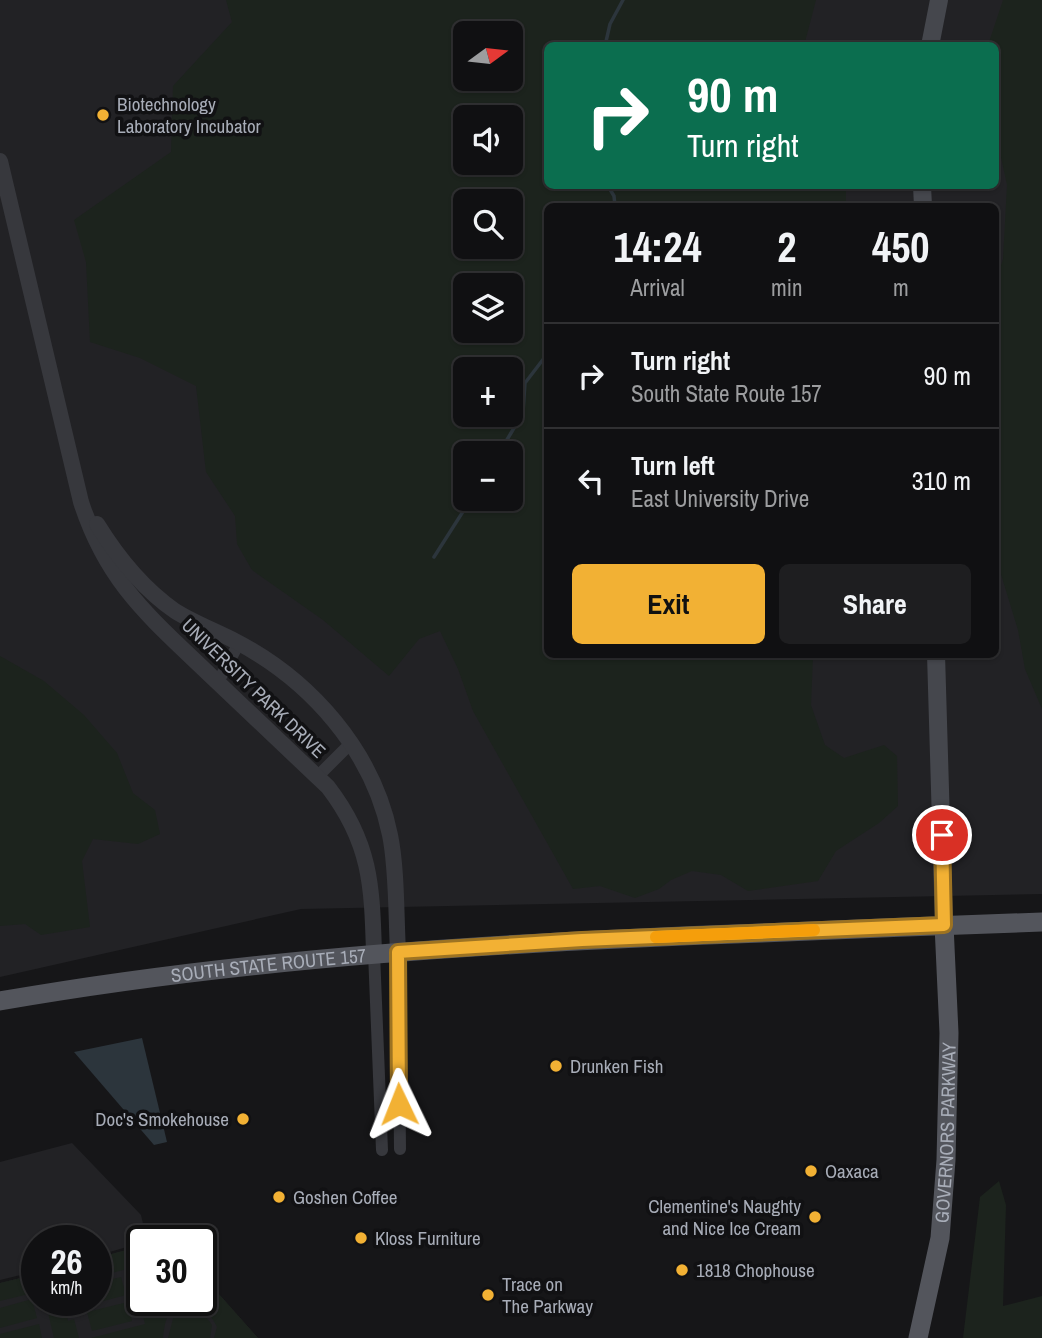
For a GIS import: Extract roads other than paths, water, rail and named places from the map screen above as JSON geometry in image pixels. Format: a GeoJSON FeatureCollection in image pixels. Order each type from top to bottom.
{"type":"FeatureCollection","features":[{"type":"Feature","properties":{"kind":"main road"},"geometry":{"type":"LineString","coordinates":[[931,42],[939,0]]}},
{"type":"Feature","properties":{"kind":"main road"},"geometry":{"type":"LineString","coordinates":[[936,658],[944,925]]}},
{"type":"Feature","properties":{"kind":"main road","name":"SOUTH STATE ROUTE 157"},"geometry":{"type":"LineString","coordinates":[[0,1001],[243,967],[374,953],[582,940],[1042,922]]}},
{"type":"Feature","properties":{"kind":"main road","name":"GOVERNORS PARKWAY"},"geometry":{"type":"LineString","coordinates":[[918,1338],[940,1238],[946,1160],[949,1033],[944,925]]}},
{"type":"Feature","properties":{"kind":"street","name":"UNIVERSITY PARK DRIVE"},"geometry":{"type":"LineString","coordinates":[[0,161],[88,524],[110,568],[136,604],[317,777],[341,805],[356,830],[364,852],[372,889],[374,953]]}},
{"type":"Feature","properties":{"kind":"street","name":"UNIVERSITY PARK DRIVE"},"geometry":{"type":"LineString","coordinates":[[72,464],[96,522],[127,569],[147,589],[176,611],[239,643],[292,680],[352,742],[375,784],[391,838],[398,952]]}},
{"type":"Feature","properties":{"kind":"street"},"geometry":{"type":"LineString","coordinates":[[218,682],[239,643]]}},
{"type":"Feature","properties":{"kind":"street"},"geometry":{"type":"LineString","coordinates":[[317,777],[352,742]]}},
{"type":"Feature","properties":{"kind":"street"},"geometry":{"type":"LineString","coordinates":[[398,952],[400,1149]]}},
{"type":"Feature","properties":{"kind":"street"},"geometry":{"type":"LineString","coordinates":[[374,953],[382,1150]]}},
{"type":"Feature","properties":{"kind":"waterway"},"geometry":{"type":"LineString","coordinates":[[606,42],[610,24],[623,0]]}},
{"type":"Feature","properties":{"kind":"waterway"},"geometry":{"type":"LineString","coordinates":[[610,189],[615,203]]}},
{"type":"Feature","properties":{"kind":"waterway"},"geometry":{"type":"LineString","coordinates":[[506,441],[523,413],[525,383],[544,358]]}},
{"type":"Feature","properties":{"kind":"waterway"},"geometry":{"type":"LineString","coordinates":[[434,557],[463,511]]}},
{"type":"Feature","properties":{"kind":"place","name":"Biotechnology Laboratory Incubator"},"geometry":{"type":"Point","coordinates":[103,115]}},
{"type":"Feature","properties":{"kind":"place","name":"Drunken Fish"},"geometry":{"type":"Point","coordinates":[556,1066]}},
{"type":"Feature","properties":{"kind":"place","name":"Doc's Smokehouse"},"geometry":{"type":"Point","coordinates":[243,1119]}},
{"type":"Feature","properties":{"kind":"place","name":"Oaxaca"},"geometry":{"type":"Point","coordinates":[811,1171]}},
{"type":"Feature","properties":{"kind":"place","name":"Goshen Coffee"},"geometry":{"type":"Point","coordinates":[279,1197]}},
{"type":"Feature","properties":{"kind":"place","name":"Clementine's Naughty and Nice Ice Cream"},"geometry":{"type":"Point","coordinates":[815,1217]}},
{"type":"Feature","properties":{"kind":"place","name":"Kloss Furniture"},"geometry":{"type":"Point","coordinates":[361,1238]}},
{"type":"Feature","properties":{"kind":"place","name":"1818 Chophouse"},"geometry":{"type":"Point","coordinates":[682,1270]}},
{"type":"Feature","properties":{"kind":"place","name":"Trace on The Parkway"},"geometry":{"type":"Point","coordinates":[488,1295]}}]}
